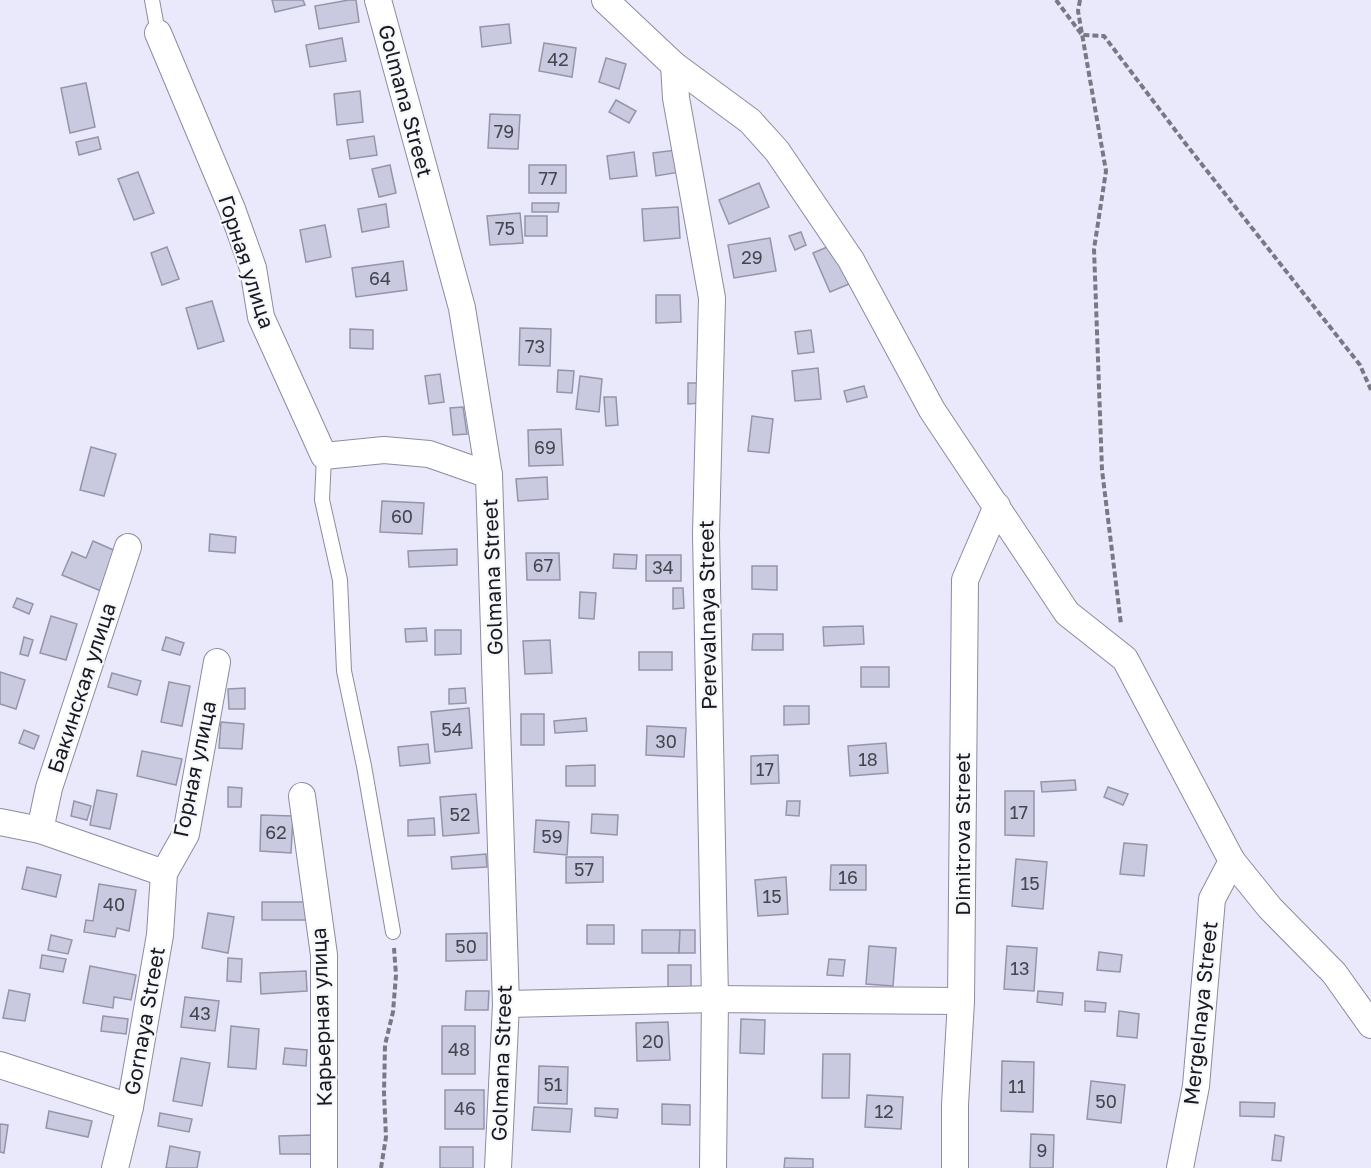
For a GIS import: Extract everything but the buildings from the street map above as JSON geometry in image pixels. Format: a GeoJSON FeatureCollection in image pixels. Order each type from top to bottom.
{"type":"FeatureCollection","features":[{"type":"Feature","properties":{"kind":"street","name":"Golmana Street"},"geometry":{"type":"LineString","coordinates":[[378,0],[462,308],[489,475],[506,1004],[498,1168]]}},
{"type":"Feature","properties":{"kind":"street"},"geometry":{"type":"LineString","coordinates":[[605,0],[674,66],[750,121],[777,151],[851,260],[932,410],[1067,613],[1125,659],[1232,861],[1270,908],[1334,973],[1371,1025]]}},
{"type":"Feature","properties":{"kind":"street","name":"Горная улица"},"geometry":{"type":"LineString","coordinates":[[158,33],[253,268],[261,317],[324,456]]}},
{"type":"Feature","properties":{"kind":"street","name":"Perevalnaya Street"},"geometry":{"type":"LineString","coordinates":[[674,66],[676,98],[712,298],[706,534],[715,999],[713,1168]]}},
{"type":"Feature","properties":{"kind":"street"},"geometry":{"type":"LineString","coordinates":[[324,456],[384,450],[429,454],[489,475]]}},
{"type":"Feature","properties":{"kind":"street","name":"Dimitrova Street"},"geometry":{"type":"LineString","coordinates":[[955,1168],[955,1105],[961,1001],[965,580],[997,506]]}},
{"type":"Feature","properties":{"kind":"street","name":"Бакинская улица"},"geometry":{"type":"LineString","coordinates":[[40,830],[49,788],[128,547]]}},
{"type":"Feature","properties":{"kind":"street","name":"Горная улица"},"geometry":{"type":"LineString","coordinates":[[164,873],[186,834],[217,662]]}},
{"type":"Feature","properties":{"kind":"street","name":"Карьерная улица"},"geometry":{"type":"LineString","coordinates":[[302,796],[324,955],[324,1168]]}},
{"type":"Feature","properties":{"kind":"street"},"geometry":{"type":"LineString","coordinates":[[0,822],[40,830],[164,873]]}},
{"type":"Feature","properties":{"kind":"street","name":"Mergelnaya Street"},"geometry":{"type":"LineString","coordinates":[[1180,1168],[1196,1086],[1212,899],[1232,861]]}},
{"type":"Feature","properties":{"kind":"street","name":"Gornaya Street"},"geometry":{"type":"LineString","coordinates":[[116,1168],[130,1107],[160,935],[164,873]]}},
{"type":"Feature","properties":{"kind":"street"},"geometry":{"type":"LineString","coordinates":[[506,1004],[715,999],[961,1001]]}},
{"type":"Feature","properties":{"kind":"street"},"geometry":{"type":"LineString","coordinates":[[0,1065],[130,1107]]}},
{"type":"Feature","properties":{"kind":"lane"},"geometry":{"type":"LineString","coordinates":[[152,0],[158,33]]}},
{"type":"Feature","properties":{"kind":"lane"},"geometry":{"type":"LineString","coordinates":[[324,456],[322,500],[340,580],[344,671],[364,766],[393,932]]}},
{"type":"Feature","properties":{"kind":"path"},"geometry":{"type":"LineString","coordinates":[[1056,0],[1082,35]]}},
{"type":"Feature","properties":{"kind":"path"},"geometry":{"type":"LineString","coordinates":[[1080,0],[1078,11],[1106,171],[1094,249],[1102,470],[1125,659]]}},
{"type":"Feature","properties":{"kind":"path"},"geometry":{"type":"LineString","coordinates":[[1082,35],[1104,36],[1360,365],[1371,390]]}},
{"type":"Feature","properties":{"kind":"path"},"geometry":{"type":"LineString","coordinates":[[381,1168],[386,1137],[384,1093],[386,1046],[393,1012],[396,975],[393,932]]}}]}
